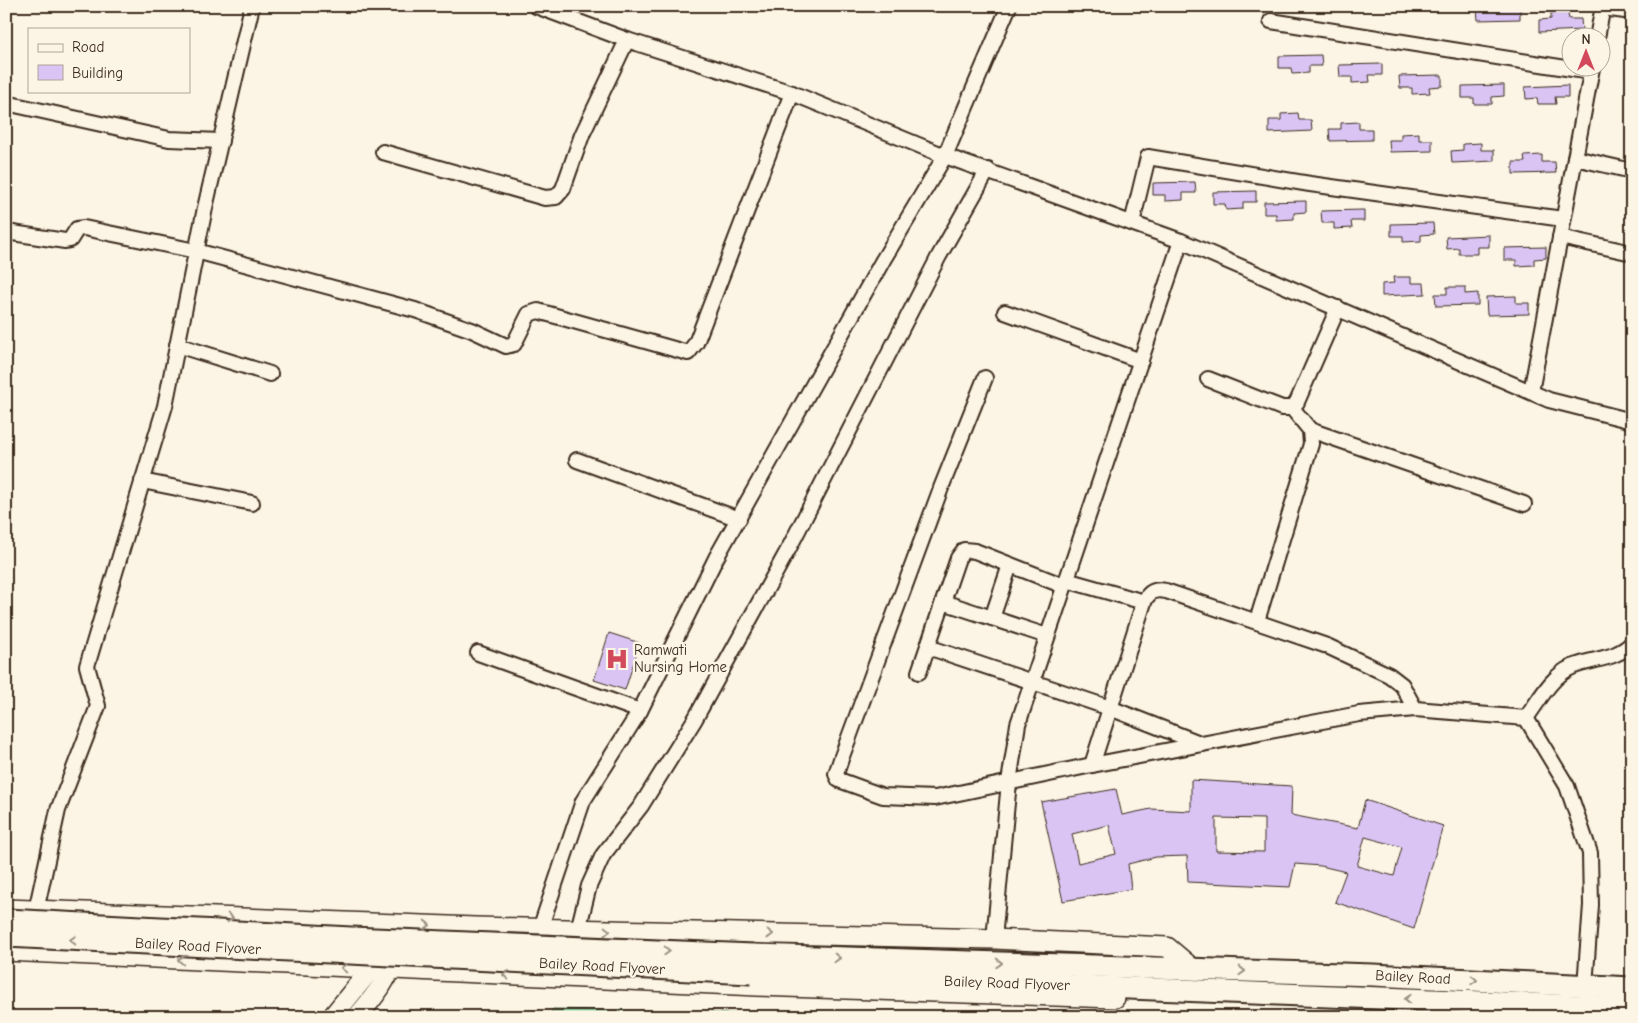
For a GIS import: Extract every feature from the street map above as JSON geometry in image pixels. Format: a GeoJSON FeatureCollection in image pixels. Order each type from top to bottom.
{"type":"FeatureCollection","features":[{"type":"Feature","properties":{"kind":"highway","name":"Bailey Road Flyover"},"geometry":{"type":"LineString","coordinates":[[6,920],[361,939],[1199,990]]}},
{"type":"Feature","properties":{"kind":"highway","name":"Bailey Road Flyover"},"geometry":{"type":"LineString","coordinates":[[6,936],[752,964],[1193,969]]}},
{"type":"Feature","properties":{"kind":"highway","name":"Bailey Road"},"geometry":{"type":"LineString","coordinates":[[1193,969],[1373,975],[1632,988]]}},
{"type":"Feature","properties":{"kind":"highway","name":"Bailey Road"},"geometry":{"type":"LineString","coordinates":[[1199,990],[1632,1008]]}},
{"type":"Feature","properties":{"kind":"main road"},"geometry":{"type":"LineString","coordinates":[[6,909],[475,927],[994,939],[1167,947],[1193,969]]}},
{"type":"Feature","properties":{"kind":"main road"},"geometry":{"type":"LineString","coordinates":[[96,956],[98,913]]}},
{"type":"Feature","properties":{"kind":"main road"},"geometry":{"type":"LineString","coordinates":[[278,965],[284,920]]}},
{"type":"Feature","properties":{"kind":"main road"},"geometry":{"type":"LineString","coordinates":[[332,1017],[371,969],[378,923]]}},
{"type":"Feature","properties":{"kind":"main road"},"geometry":{"type":"LineString","coordinates":[[357,1017],[382,985],[390,970],[398,924]]}},
{"type":"Feature","properties":{"kind":"main road"},"geometry":{"type":"LineString","coordinates":[[474,974],[475,927]]}},
{"type":"Feature","properties":{"kind":"main road"},"geometry":{"type":"LineString","coordinates":[[6,951],[474,974],[1182,1001],[1199,990]]}},
{"type":"Feature","properties":{"kind":"street"},"geometry":{"type":"LineString","coordinates":[[36,911],[58,810],[98,706],[87,666],[165,406],[196,251],[252,6]]}},
{"type":"Feature","properties":{"kind":"street"},"geometry":{"type":"LineString","coordinates":[[536,6],[553,9],[627,40],[792,93],[945,156],[1181,241],[1549,400],[1632,421]]}},
{"type":"Feature","properties":{"kind":"street"},"geometry":{"type":"LineString","coordinates":[[540,929],[583,801],[640,710],[716,558],[883,260],[945,156],[1009,6]]}},
{"type":"Feature","properties":{"kind":"street"},"geometry":{"type":"LineString","coordinates":[[1599,28],[1603,7],[1632,12]]}},
{"type":"Feature","properties":{"kind":"street"},"geometry":{"type":"LineString","coordinates":[[1272,21],[1560,65]]}},
{"type":"Feature","properties":{"kind":"street"},"geometry":{"type":"LineString","coordinates":[[383,152],[545,198],[556,197],[563,189],[582,135],[627,40]]}},
{"type":"Feature","properties":{"kind":"street"},"geometry":{"type":"LineString","coordinates":[[1531,392],[1589,78]]}},
{"type":"Feature","properties":{"kind":"street"},"geometry":{"type":"LineString","coordinates":[[6,232],[65,242],[70,240],[77,229],[84,228],[196,251],[415,310],[472,330],[506,346],[514,344],[529,314],[538,311],[688,353],[696,343],[792,93]]}},
{"type":"Feature","properties":{"kind":"street"},"geometry":{"type":"LineString","coordinates":[[6,103],[169,139],[221,142]]}},
{"type":"Feature","properties":{"kind":"street"},"geometry":{"type":"LineString","coordinates":[[1132,222],[1148,157],[1310,184],[1563,219]]}},
{"type":"Feature","properties":{"kind":"street"},"geometry":{"type":"LineString","coordinates":[[1574,158],[1632,171]]}},
{"type":"Feature","properties":{"kind":"street"},"geometry":{"type":"LineString","coordinates":[[572,978],[577,930],[589,886],[603,855],[641,806],[695,719],[793,541],[940,256],[988,170]]}},
{"type":"Feature","properties":{"kind":"street"},"geometry":{"type":"LineString","coordinates":[[1560,237],[1632,253]]}},
{"type":"Feature","properties":{"kind":"street"},"geometry":{"type":"LineString","coordinates":[[994,939],[1008,782],[1018,724],[1181,241]]}},
{"type":"Feature","properties":{"kind":"street"},"geometry":{"type":"LineString","coordinates":[[1292,408],[1297,402],[1338,308]]}},
{"type":"Feature","properties":{"kind":"street"},"geometry":{"type":"LineString","coordinates":[[1005,312],[1140,361]]}},
{"type":"Feature","properties":{"kind":"street"},"geometry":{"type":"LineString","coordinates":[[177,345],[270,374]]}},
{"type":"Feature","properties":{"kind":"street"},"geometry":{"type":"LineString","coordinates":[[985,378],[940,488],[836,774],[839,780],[883,796],[935,798],[1092,765],[1359,714],[1415,709],[1526,718]]}},
{"type":"Feature","properties":{"kind":"street"},"geometry":{"type":"LineString","coordinates":[[1208,380],[1282,408],[1292,408]]}},
{"type":"Feature","properties":{"kind":"street"},"geometry":{"type":"LineString","coordinates":[[1292,408],[1310,430],[1524,504]]}},
{"type":"Feature","properties":{"kind":"street"},"geometry":{"type":"LineString","coordinates":[[1257,621],[1311,444],[1310,430]]}},
{"type":"Feature","properties":{"kind":"street"},"geometry":{"type":"LineString","coordinates":[[576,460],[739,518]]}},
{"type":"Feature","properties":{"kind":"street"},"geometry":{"type":"LineString","coordinates":[[142,481],[252,503]]}},
{"type":"Feature","properties":{"kind":"street"},"geometry":{"type":"LineString","coordinates":[[919,672],[958,558],[964,550],[975,551],[1065,583],[1144,602]]}},
{"type":"Feature","properties":{"kind":"street"},"geometry":{"type":"LineString","coordinates":[[992,618],[1010,564]]}},
{"type":"Feature","properties":{"kind":"street"},"geometry":{"type":"LineString","coordinates":[[1092,765],[1144,602],[1150,592],[1166,591],[1327,646],[1389,675],[1402,685],[1415,709]]}},
{"type":"Feature","properties":{"kind":"street"},"geometry":{"type":"LineString","coordinates":[[943,602],[1047,636]]}},
{"type":"Feature","properties":{"kind":"street"},"geometry":{"type":"LineString","coordinates":[[1526,718],[1558,676],[1572,667],[1620,653],[1632,642]]}},
{"type":"Feature","properties":{"kind":"street"},"geometry":{"type":"LineString","coordinates":[[928,647],[1110,708],[1202,744]]}},
{"type":"Feature","properties":{"kind":"street"},"geometry":{"type":"LineString","coordinates":[[478,653],[640,710]]}},
{"type":"Feature","properties":{"kind":"street"},"geometry":{"type":"LineString","coordinates":[[1526,718],[1567,786],[1590,854],[1591,905],[1586,986]]}},
{"type":"Feature","properties":{"kind":"green space"},"geometry":{"type":"Polygon","coordinates":[[[553,1009],[879,1017],[549,1017],[553,1009]]]}},
{"type":"Feature","properties":{"kind":"building"},"geometry":{"type":"Polygon","coordinates":[[[1489,6],[1520,7],[1520,19],[1478,20],[1477,8],[1489,6]]]}},
{"type":"Feature","properties":{"kind":"building"},"geometry":{"type":"Polygon","coordinates":[[[1551,13],[1568,13],[1569,19],[1581,19],[1582,28],[1560,28],[1560,31],[1539,32],[1539,20],[1551,19],[1551,13]]]}},
{"type":"Feature","properties":{"kind":"building"},"geometry":{"type":"Polygon","coordinates":[[[1321,55],[1322,66],[1309,66],[1309,73],[1292,74],[1291,68],[1279,68],[1279,56],[1321,55]]]}},
{"type":"Feature","properties":{"kind":"building"},"geometry":{"type":"Polygon","coordinates":[[[1382,64],[1382,75],[1369,75],[1370,82],[1352,83],[1352,77],[1340,77],[1339,65],[1382,64]]]}},
{"type":"Feature","properties":{"kind":"building"},"geometry":{"type":"Polygon","coordinates":[[[1442,75],[1442,86],[1429,87],[1430,93],[1412,94],[1412,88],[1400,88],[1399,76],[1442,75]]]}},
{"type":"Feature","properties":{"kind":"building"},"geometry":{"type":"Polygon","coordinates":[[[1504,85],[1504,96],[1492,97],[1492,104],[1474,104],[1474,98],[1462,98],[1462,86],[1504,85]]]}},
{"type":"Feature","properties":{"kind":"building"},"geometry":{"type":"Polygon","coordinates":[[[1568,85],[1568,97],[1555,97],[1556,104],[1538,104],[1537,98],[1526,99],[1525,87],[1568,85]]]}},
{"type":"Feature","properties":{"kind":"building"},"geometry":{"type":"Polygon","coordinates":[[[1298,113],[1299,120],[1311,120],[1312,131],[1269,133],[1269,120],[1281,120],[1281,114],[1298,113]]]}},
{"type":"Feature","properties":{"kind":"building"},"geometry":{"type":"Polygon","coordinates":[[[1359,122],[1359,129],[1372,129],[1372,140],[1330,141],[1329,129],[1341,129],[1341,123],[1359,122]]]}},
{"type":"Feature","properties":{"kind":"building"},"geometry":{"type":"Polygon","coordinates":[[[1419,133],[1419,140],[1432,140],[1432,151],[1390,152],[1389,140],[1401,140],[1401,134],[1419,133]]]}},
{"type":"Feature","properties":{"kind":"building"},"geometry":{"type":"Polygon","coordinates":[[[1481,143],[1481,150],[1494,150],[1494,161],[1452,163],[1451,151],[1463,150],[1463,144],[1481,143]]]}},
{"type":"Feature","properties":{"kind":"building"},"geometry":{"type":"Polygon","coordinates":[[[1542,155],[1542,162],[1555,162],[1556,173],[1513,174],[1513,162],[1525,162],[1524,156],[1542,155]]]}},
{"type":"Feature","properties":{"kind":"building"},"geometry":{"type":"Polygon","coordinates":[[[1195,182],[1196,193],[1183,193],[1183,200],[1165,201],[1165,195],[1153,195],[1153,183],[1195,182]]]}},
{"type":"Feature","properties":{"kind":"building"},"geometry":{"type":"Polygon","coordinates":[[[1256,191],[1256,202],[1243,202],[1243,209],[1226,210],[1225,204],[1213,204],[1213,192],[1256,191]]]}},
{"type":"Feature","properties":{"kind":"building"},"geometry":{"type":"Polygon","coordinates":[[[1306,201],[1306,212],[1294,213],[1294,219],[1276,220],[1276,214],[1264,214],[1264,202],[1306,201]]]}},
{"type":"Feature","properties":{"kind":"building"},"geometry":{"type":"Polygon","coordinates":[[[1364,210],[1364,221],[1351,221],[1352,228],[1334,229],[1334,223],[1322,223],[1321,211],[1364,210]]]}},
{"type":"Feature","properties":{"kind":"building"},"geometry":{"type":"Polygon","coordinates":[[[1433,223],[1434,234],[1421,235],[1421,241],[1403,242],[1403,236],[1391,236],[1391,224],[1433,223]]]}},
{"type":"Feature","properties":{"kind":"building"},"geometry":{"type":"Polygon","coordinates":[[[1489,235],[1489,247],[1477,247],[1477,254],[1459,254],[1459,248],[1447,249],[1446,237],[1489,235]]]}},
{"type":"Feature","properties":{"kind":"building"},"geometry":{"type":"Polygon","coordinates":[[[1546,247],[1546,258],[1534,259],[1534,265],[1516,266],[1516,260],[1504,260],[1504,248],[1546,247]]]}},
{"type":"Feature","properties":{"kind":"building"},"geometry":{"type":"Polygon","coordinates":[[[1393,277],[1411,277],[1411,283],[1424,283],[1425,294],[1382,296],[1382,284],[1394,283],[1393,277]]]}},
{"type":"Feature","properties":{"kind":"building"},"geometry":{"type":"Polygon","coordinates":[[[1447,287],[1465,287],[1465,294],[1478,293],[1478,305],[1436,306],[1435,294],[1447,294],[1447,287]]]}},
{"type":"Feature","properties":{"kind":"building"},"geometry":{"type":"Polygon","coordinates":[[[1516,296],[1516,303],[1529,303],[1529,314],[1487,315],[1486,297],[1516,296]]]}},
{"type":"Feature","properties":{"kind":"building"},"geometry":{"type":"Polygon","coordinates":[[[609,633],[640,643],[625,690],[594,680],[609,633]]]}},
{"type":"Feature","properties":{"kind":"building"},"geometry":{"type":"Polygon","coordinates":[[[1191,780],[1292,786],[1291,815],[1358,828],[1365,800],[1443,826],[1414,929],[1335,902],[1346,872],[1321,866],[1295,864],[1290,887],[1188,882],[1187,856],[1156,857],[1128,864],[1131,889],[1063,901],[1041,802],[1116,789],[1122,815],[1151,809],[1191,811],[1191,780]],[[1216,818],[1216,851],[1264,852],[1264,819],[1216,818]],[[1109,825],[1072,834],[1078,863],[1116,854],[1109,825]],[[1365,837],[1357,866],[1394,876],[1402,847],[1365,837]]]}},
{"type":"Feature","properties":{"kind":"place","name":"Ramwati Nursing Home"},"geometry":{"type":"Point","coordinates":[617,659]}}]}
